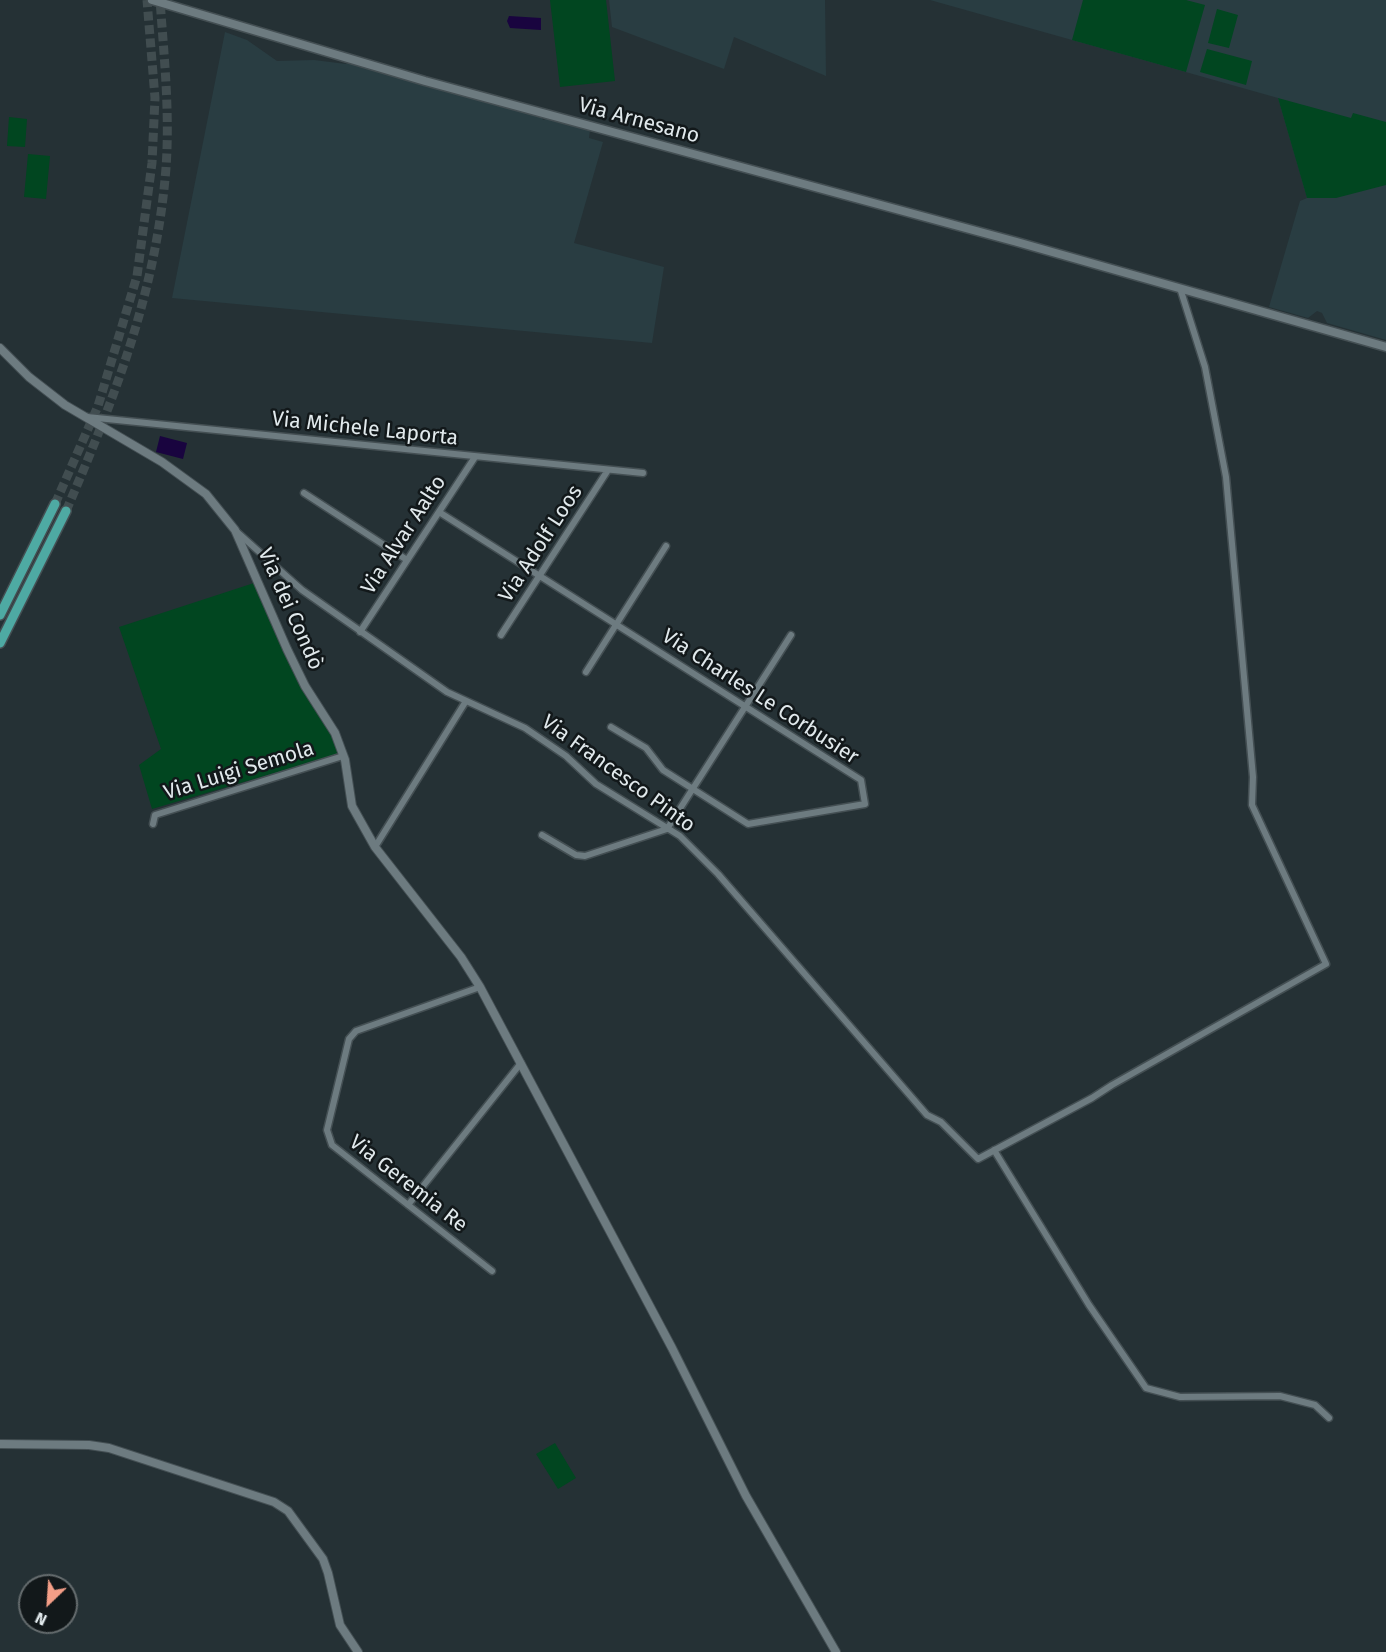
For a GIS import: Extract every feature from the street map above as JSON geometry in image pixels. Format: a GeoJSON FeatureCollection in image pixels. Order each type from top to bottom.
{"type":"FeatureCollection","features":[{"type":"Feature","properties":{"kind":"highway"},"geometry":{"type":"LineString","coordinates":[[0,615],[55,504]]}},
{"type":"Feature","properties":{"kind":"highway"},"geometry":{"type":"LineString","coordinates":[[0,643],[66,511]]}},
{"type":"Feature","properties":{"kind":"main road","name":"Via Arnesano"},"geometry":{"type":"LineString","coordinates":[[152,0],[425,81],[1180,288],[1386,347]]}},
{"type":"Feature","properties":{"kind":"street"},"geometry":{"type":"LineString","coordinates":[[1180,288],[1205,367],[1226,477],[1253,777],[1252,805],[1326,964],[1092,1098],[994,1150],[1089,1305],[1146,1388],[1160,1394],[1189,1398],[1280,1396],[1315,1405],[1329,1418]]}},
{"type":"Feature","properties":{"kind":"street","name":"Via dei Condò"},"geometry":{"type":"LineString","coordinates":[[0,348],[29,377],[84,417],[162,462],[206,494],[235,530],[287,649],[305,686],[334,733],[344,756],[351,788],[352,806],[375,847],[461,957],[480,987],[746,1496],[836,1652]]}},
{"type":"Feature","properties":{"kind":"street","name":"Via Michele Laporta"},"geometry":{"type":"LineString","coordinates":[[84,417],[644,473]]}},
{"type":"Feature","properties":{"kind":"street","name":"Via Alvar Aalto"},"geometry":{"type":"LineString","coordinates":[[360,632],[475,457]]}},
{"type":"Feature","properties":{"kind":"street","name":"Via Adolf Loos"},"geometry":{"type":"LineString","coordinates":[[501,635],[608,470]]}},
{"type":"Feature","properties":{"kind":"street"},"geometry":{"type":"LineString","coordinates":[[304,493],[408,560]]}},
{"type":"Feature","properties":{"kind":"street","name":"Via Charles Le Corbusier"},"geometry":{"type":"LineString","coordinates":[[439,512],[861,780],[865,804],[748,824],[663,770],[646,748],[611,727]]}},
{"type":"Feature","properties":{"kind":"street","name":"Via Francesco Pinto"},"geometry":{"type":"LineString","coordinates":[[235,530],[302,590],[447,692],[525,728],[566,756],[596,784],[680,836],[718,874],[927,1115],[941,1122],[978,1159],[994,1150]]}},
{"type":"Feature","properties":{"kind":"street"},"geometry":{"type":"LineString","coordinates":[[586,672],[666,546]]}},
{"type":"Feature","properties":{"kind":"street"},"geometry":{"type":"LineString","coordinates":[[542,835],[576,855],[585,856],[667,828],[791,635]]}},
{"type":"Feature","properties":{"kind":"street"},"geometry":{"type":"LineString","coordinates":[[375,847],[466,701]]}},
{"type":"Feature","properties":{"kind":"street","name":"Via Luigi Semola"},"geometry":{"type":"LineString","coordinates":[[153,824],[155,815],[344,756]]}},
{"type":"Feature","properties":{"kind":"street","name":"Via Geremia Re"},"geometry":{"type":"LineString","coordinates":[[480,987],[356,1030],[349,1039],[327,1130],[332,1145],[492,1271]]}},
{"type":"Feature","properties":{"kind":"street"},"geometry":{"type":"LineString","coordinates":[[408,1205],[521,1063]]}},
{"type":"Feature","properties":{"kind":"street"},"geometry":{"type":"LineString","coordinates":[[0,1444],[89,1445],[109,1448],[274,1502],[288,1511],[322,1559],[328,1573],[340,1625],[358,1652]]}},
{"type":"Feature","properties":{"kind":"shaded area"},"geometry":{"type":"Polygon","coordinates":[[[609,0],[825,0],[826,76],[734,37],[724,69],[612,27],[609,0]]]}},
{"type":"Feature","properties":{"kind":"shaded area"},"geometry":{"type":"Polygon","coordinates":[[[930,0],[1386,0],[1386,340],[1327,323],[1322,313],[1317,311],[1308,318],[1269,307],[1300,201],[1307,198],[1278,98],[930,0]]]}},
{"type":"Feature","properties":{"kind":"shaded area"},"geometry":{"type":"Polygon","coordinates":[[[509,16],[541,18],[541,30],[510,28],[507,21],[509,16]]]}},
{"type":"Feature","properties":{"kind":"shaded area"},"geometry":{"type":"Polygon","coordinates":[[[225,32],[247,40],[277,61],[314,60],[346,64],[350,62],[541,116],[543,120],[549,118],[590,130],[589,138],[603,142],[574,243],[664,267],[652,343],[172,298],[225,32]]]}},
{"type":"Feature","properties":{"kind":"shaded area"},"geometry":{"type":"Polygon","coordinates":[[[160,436],[187,443],[183,459],[156,452],[160,436]]]}},
{"type":"Feature","properties":{"kind":"green space"},"geometry":{"type":"Polygon","coordinates":[[[550,0],[606,0],[615,81],[560,87],[550,0]]]}},
{"type":"Feature","properties":{"kind":"green space"},"geometry":{"type":"Polygon","coordinates":[[[1083,0],[1186,0],[1205,5],[1186,72],[1072,40],[1083,0]]]}},
{"type":"Feature","properties":{"kind":"green space"},"geometry":{"type":"Polygon","coordinates":[[[1217,9],[1238,15],[1229,48],[1208,43],[1217,9]]]}},
{"type":"Feature","properties":{"kind":"green space"},"geometry":{"type":"Polygon","coordinates":[[[1207,49],[1252,61],[1246,85],[1200,72],[1207,49]]]}},
{"type":"Feature","properties":{"kind":"green space"},"geometry":{"type":"Polygon","coordinates":[[[1278,98],[1351,118],[1353,113],[1386,122],[1386,185],[1336,198],[1307,198],[1278,98]]]}},
{"type":"Feature","properties":{"kind":"green space"},"geometry":{"type":"Polygon","coordinates":[[[9,117],[27,119],[25,147],[7,146],[9,117]]]}},
{"type":"Feature","properties":{"kind":"green space"},"geometry":{"type":"Polygon","coordinates":[[[28,154],[50,156],[46,199],[24,197],[28,154]]]}},
{"type":"Feature","properties":{"kind":"green space"},"geometry":{"type":"Polygon","coordinates":[[[254,583],[293,671],[332,734],[339,754],[152,809],[139,765],[161,749],[119,627],[254,583]]]}},
{"type":"Feature","properties":{"kind":"green space"},"geometry":{"type":"Polygon","coordinates":[[[555,1443],[576,1478],[558,1489],[536,1454],[555,1443]]]}},
{"type":"Feature","properties":{"kind":"tunnel"},"geometry":{"type":"LineString","coordinates":[[55,504],[98,406],[137,276],[152,163],[155,98],[147,0]]}},
{"type":"Feature","properties":{"kind":"tunnel"},"geometry":{"type":"LineString","coordinates":[[66,511],[117,385],[131,344],[153,258],[161,214],[167,147],[166,84],[160,0]]}}]}
